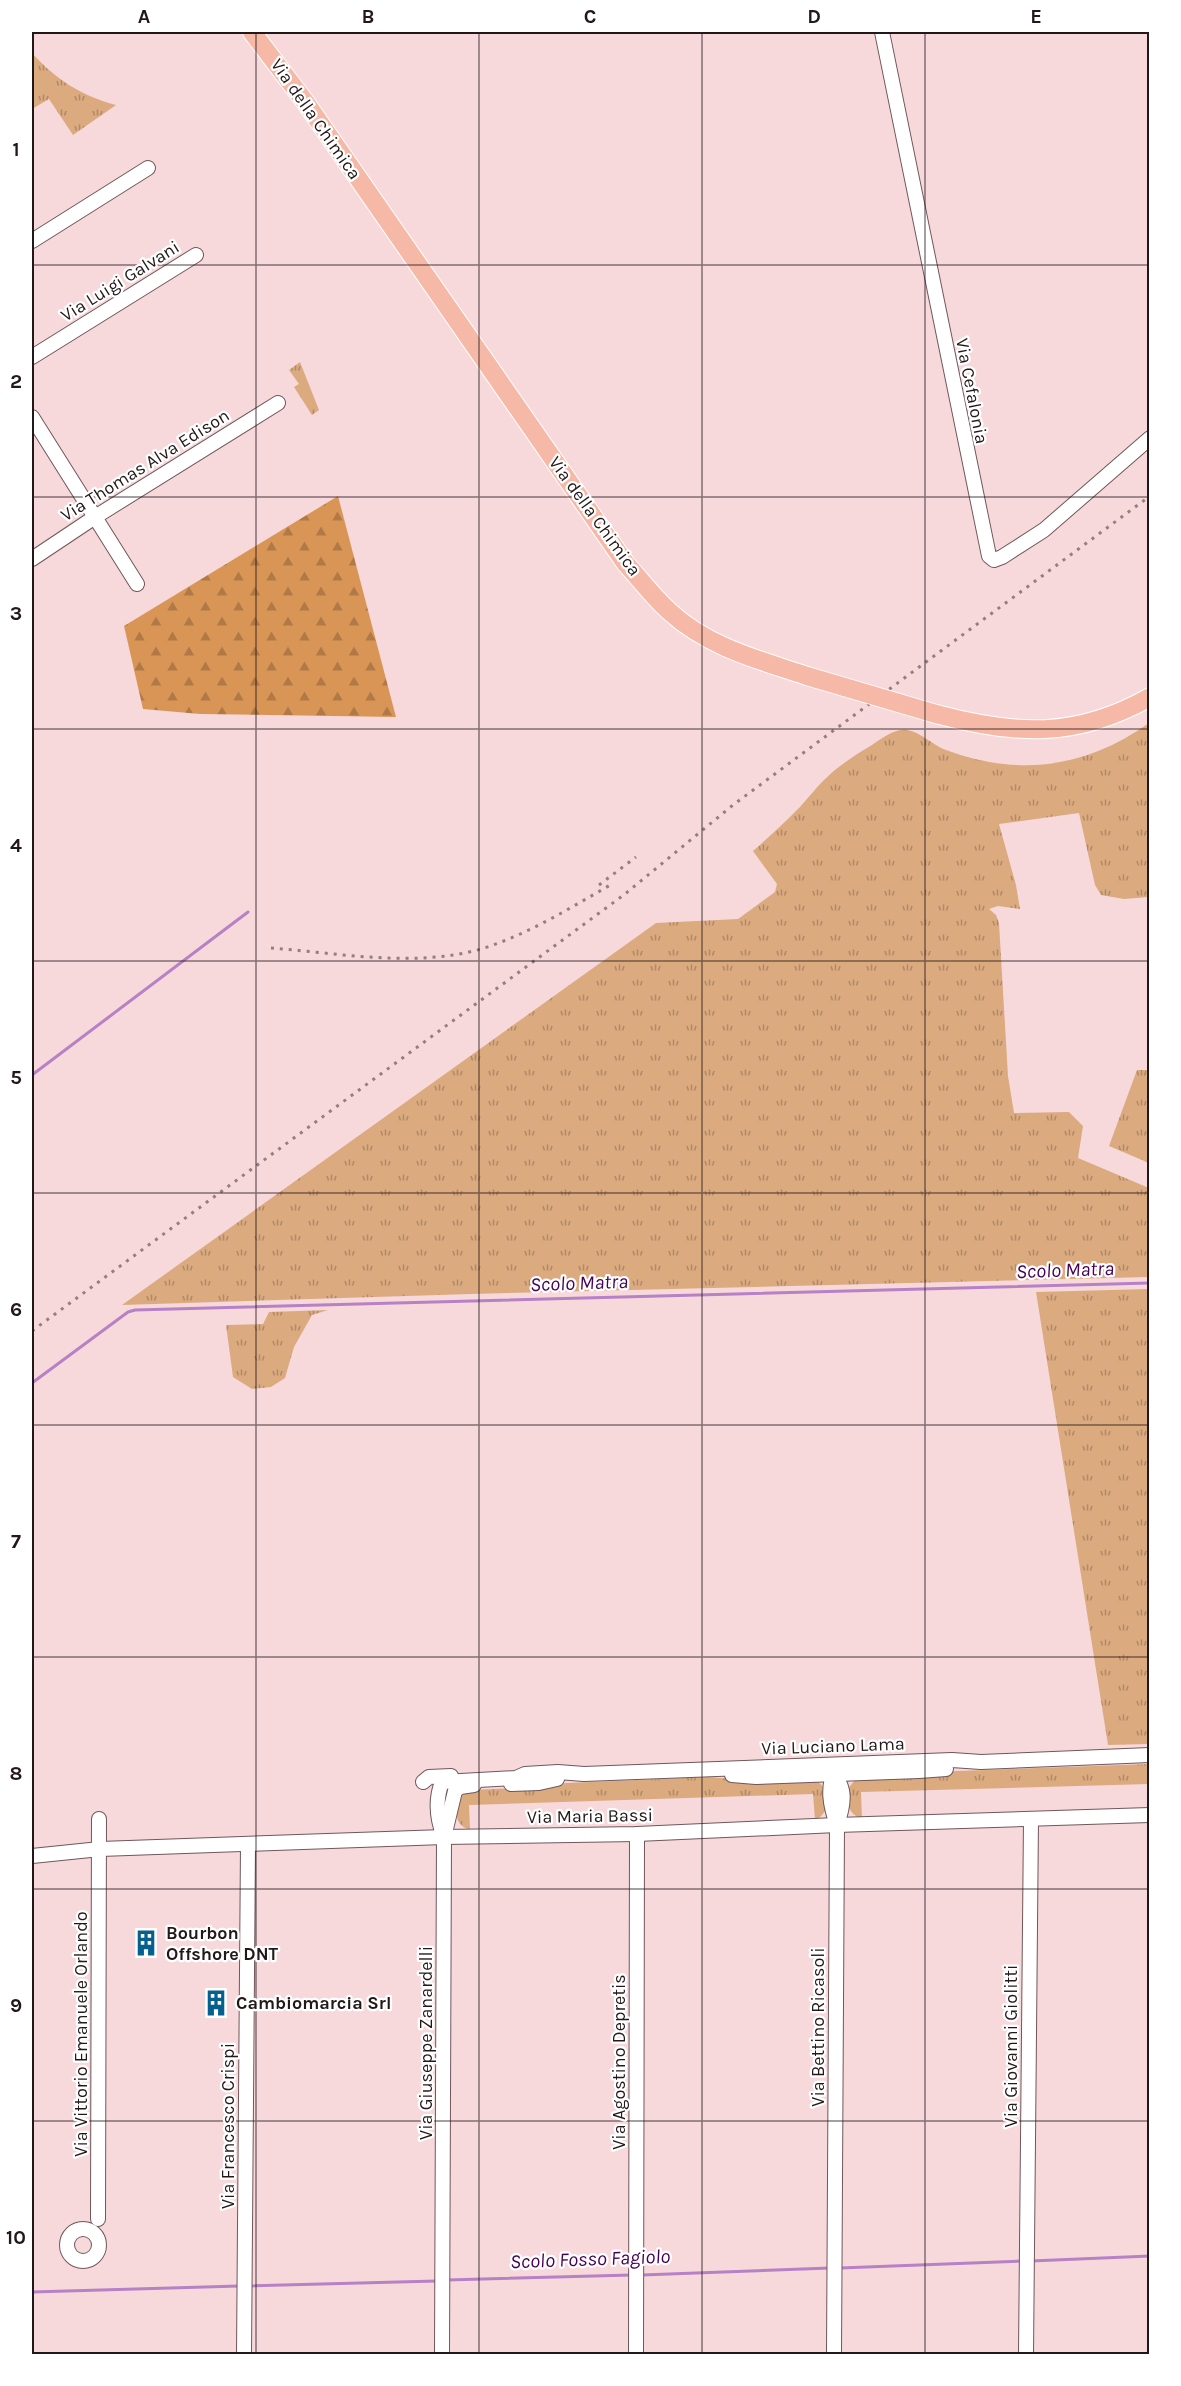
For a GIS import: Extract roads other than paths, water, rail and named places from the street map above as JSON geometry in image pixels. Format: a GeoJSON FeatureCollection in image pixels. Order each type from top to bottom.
{"type":"FeatureCollection","features":[{"type":"Feature","properties":{"kind":"main road","name":"Via della Chimica"},"geometry":{"type":"LineString","coordinates":[[252,32],[313,113],[626,564],[671,613],[715,643],[756,660],[936,714],[992,728],[1023,730],[1074,726],[1102,719],[1149,697]]}},
{"type":"Feature","properties":{"kind":"street","name":"Via Cefalonia"},"geometry":{"type":"LineString","coordinates":[[882,32],[989,556],[994,560],[1002,557],[1044,530],[1149,438]]}},
{"type":"Feature","properties":{"kind":"street"},"geometry":{"type":"LineString","coordinates":[[32,241],[148,168]]}},
{"type":"Feature","properties":{"kind":"street","name":"Via Luigi Galvani"},"geometry":{"type":"LineString","coordinates":[[32,357],[196,255]]}},
{"type":"Feature","properties":{"kind":"street","name":"Via Thomas Alva Edison"},"geometry":{"type":"LineString","coordinates":[[32,559],[94,517],[278,403]]}},
{"type":"Feature","properties":{"kind":"street"},"geometry":{"type":"LineString","coordinates":[[32,417],[137,584]]}},
{"type":"Feature","properties":{"kind":"street","name":"Via Luciano Lama"},"geometry":{"type":"LineString","coordinates":[[438,1793],[432,1785],[423,1782],[429,1777],[558,1772],[584,1774],[915,1761],[981,1762],[1149,1755]]}},
{"type":"Feature","properties":{"kind":"street","name":"Via Luciano Lama"},"geometry":{"type":"LineString","coordinates":[[833,1774],[836,1769],[900,1766],[915,1761]]}},
{"type":"Feature","properties":{"kind":"street","name":"Via Luciano Lama"},"geometry":{"type":"LineString","coordinates":[[687,1771],[756,1777],[855,1774],[919,1771],[981,1762]]}},
{"type":"Feature","properties":{"kind":"street","name":"Via Luciano Lama"},"geometry":{"type":"LineString","coordinates":[[752,1767],[769,1770],[826,1769],[833,1774]]}},
{"type":"Feature","properties":{"kind":"street","name":"Via Luciano Lama"},"geometry":{"type":"LineString","coordinates":[[444,1837],[452,1800],[455,1791],[460,1787],[539,1783],[584,1774]]}},
{"type":"Feature","properties":{"kind":"street"},"geometry":{"type":"LineString","coordinates":[[833,1774],[836,1793]]}},
{"type":"Feature","properties":{"kind":"street"},"geometry":{"type":"LineString","coordinates":[[836,1793],[855,1774]]}},
{"type":"Feature","properties":{"kind":"street"},"geometry":{"type":"LineString","coordinates":[[815,1775],[836,1793]]}},
{"type":"Feature","properties":{"kind":"street","name":"Via Giuseppe Zanardelli"},"geometry":{"type":"LineString","coordinates":[[438,1793],[439,1823],[444,1837],[442,2355]]}},
{"type":"Feature","properties":{"kind":"street","name":"Via Bettino Ricasoli"},"geometry":{"type":"LineString","coordinates":[[834,2355],[837,1825],[842,1809],[836,1793]]}},
{"type":"Feature","properties":{"kind":"street","name":"Via Maria Bassi"},"geometry":{"type":"LineString","coordinates":[[32,1856],[100,1849],[444,1837],[637,1834],[1149,1815]]}},
{"type":"Feature","properties":{"kind":"street","name":"Via Vittorio Emanuele Orlando"},"geometry":{"type":"LineString","coordinates":[[99,1819],[99,2243]]}},
{"type":"Feature","properties":{"kind":"street","name":"Via Giovanni Giolitti"},"geometry":{"type":"LineString","coordinates":[[1026,2355],[1031,1819]]}},
{"type":"Feature","properties":{"kind":"street","name":"Via Agostino Depretis"},"geometry":{"type":"LineString","coordinates":[[636,2355],[637,1834]]}},
{"type":"Feature","properties":{"kind":"street","name":"Via Francesco Crispi"},"geometry":{"type":"LineString","coordinates":[[244,2355],[248,1845]]}},
{"type":"Feature","properties":{"kind":"street"},"geometry":{"type":"LineString","coordinates":[[89,2230],[98,2219]]}},
{"type":"Feature","properties":{"kind":"street"},"geometry":{"type":"LineString","coordinates":[[78,2230],[89,2230],[96,2235],[99,2243],[98,2253],[90,2260],[79,2261],[70,2256],[67,2246],[70,2236],[78,2230]]}},
{"type":"Feature","properties":{"kind":"waterway"},"geometry":{"type":"LineString","coordinates":[[32,1075],[248,912]]}},
{"type":"Feature","properties":{"kind":"waterway","name":"Scolo Matra"},"geometry":{"type":"LineString","coordinates":[[32,1383],[128,1312],[135,1310],[1150,1283]]}},
{"type":"Feature","properties":{"kind":"waterway","name":"Scolo Fosso Fagiolo"},"geometry":{"type":"LineString","coordinates":[[1031,2261],[1150,2256]]}},
{"type":"Feature","properties":{"kind":"waterway","name":"Scolo Fosso Fagiolo"},"geometry":{"type":"LineString","coordinates":[[840,2268],[1022,2261]]}},
{"type":"Feature","properties":{"kind":"waterway","name":"Scolo Fosso Fagiolo"},"geometry":{"type":"LineString","coordinates":[[642,2275],[830,2268]]}},
{"type":"Feature","properties":{"kind":"waterway","name":"Scolo Fosso Fagiolo"},"geometry":{"type":"LineString","coordinates":[[447,2280],[632,2275]]}},
{"type":"Feature","properties":{"kind":"waterway","name":"Scolo Fosso Fagiolo"},"geometry":{"type":"LineString","coordinates":[[249,2286],[437,2281]]}},
{"type":"Feature","properties":{"kind":"waterway","name":"Scolo Fosso Fagiolo"},"geometry":{"type":"LineString","coordinates":[[32,2292],[239,2286]]}},
{"type":"Feature","properties":{"kind":"railway"},"geometry":{"type":"LineString","coordinates":[[32,1331],[625,894],[733,805],[1150,496]]}},
{"type":"Feature","properties":{"kind":"railway"},"geometry":{"type":"LineString","coordinates":[[599,885],[636,857]]}},
{"type":"Feature","properties":{"kind":"railway"},"geometry":{"type":"LineString","coordinates":[[271,948],[376,958],[429,958],[456,955],[481,949],[515,936],[612,884]]}},
{"type":"Feature","properties":{"kind":"place","name":"Bourbon Offshore DNT"},"geometry":{"type":"Point","coordinates":[146,1943]}},
{"type":"Feature","properties":{"kind":"place","name":"Cambiomarcia Srl"},"geometry":{"type":"Point","coordinates":[216,2003]}}]}
